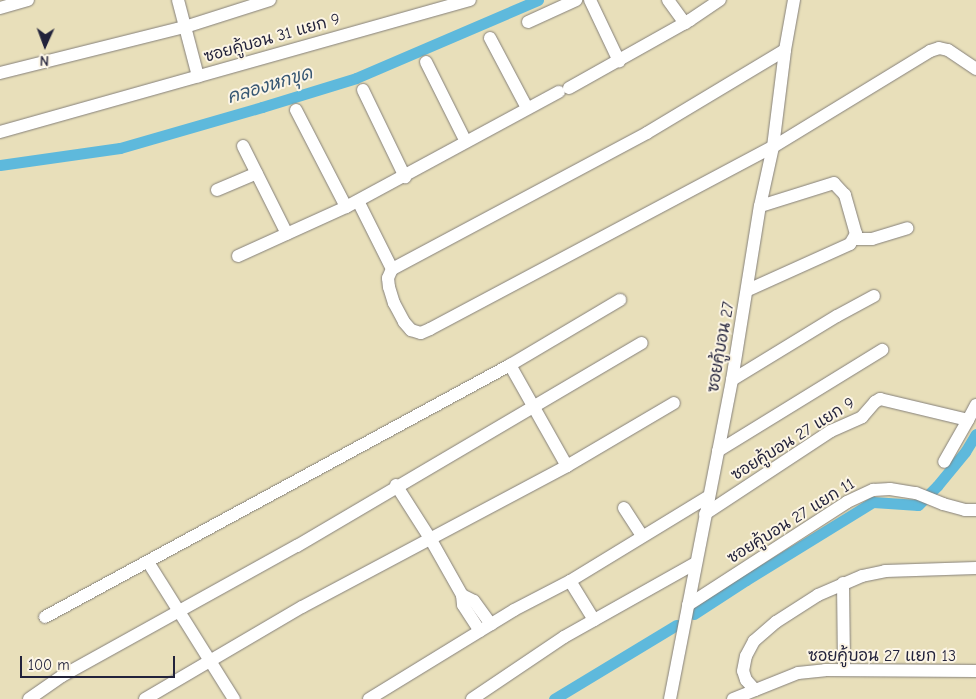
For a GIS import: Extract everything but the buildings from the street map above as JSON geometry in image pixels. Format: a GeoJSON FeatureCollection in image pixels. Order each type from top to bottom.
{"type":"FeatureCollection","features":[{"type":"Feature","properties":{"kind":"street"},"geometry":{"type":"LineString","coordinates":[[0,8],[28,0]]}},
{"type":"Feature","properties":{"kind":"street"},"geometry":{"type":"LineString","coordinates":[[178,0],[198,76]]}},
{"type":"Feature","properties":{"kind":"street"},"geometry":{"type":"LineString","coordinates":[[0,73],[185,27],[270,0]]}},
{"type":"Feature","properties":{"kind":"street","name":"ซอยคู้บอน 31 แยก 9"},"geometry":{"type":"LineString","coordinates":[[0,132],[470,0]]}},
{"type":"Feature","properties":{"kind":"street"},"geometry":{"type":"LineString","coordinates":[[528,22],[576,0]]}},
{"type":"Feature","properties":{"kind":"street"},"geometry":{"type":"LineString","coordinates":[[590,0],[619,61]]}},
{"type":"Feature","properties":{"kind":"street"},"geometry":{"type":"LineString","coordinates":[[668,0],[685,23]]}},
{"type":"Feature","properties":{"kind":"street"},"geometry":{"type":"LineString","coordinates":[[238,256],[358,201],[527,108],[619,61],[685,23],[720,0]]}},
{"type":"Feature","properties":{"kind":"street","name":"ซอยคู้บอน 27"},"geometry":{"type":"LineString","coordinates":[[670,699],[748,290],[760,206],[773,147],[785,50],[794,0]]}},
{"type":"Feature","properties":{"kind":"street"},"geometry":{"type":"LineString","coordinates":[[490,38],[527,108]]}},
{"type":"Feature","properties":{"kind":"street"},"geometry":{"type":"LineString","coordinates":[[785,50],[647,133],[392,270],[388,278],[394,304],[411,330],[420,332],[773,147],[930,51],[939,48],[948,50],[976,69]]}},
{"type":"Feature","properties":{"kind":"street"},"geometry":{"type":"LineString","coordinates":[[426,62],[466,142]]}},
{"type":"Feature","properties":{"kind":"street"},"geometry":{"type":"LineString","coordinates":[[363,90],[405,176]]}},
{"type":"Feature","properties":{"kind":"street"},"geometry":{"type":"LineString","coordinates":[[296,110],[346,207]]}},
{"type":"Feature","properties":{"kind":"street"},"geometry":{"type":"LineString","coordinates":[[243,146],[287,234]]}},
{"type":"Feature","properties":{"kind":"street"},"geometry":{"type":"LineString","coordinates":[[217,190],[257,173]]}},
{"type":"Feature","properties":{"kind":"street"},"geometry":{"type":"LineString","coordinates":[[760,206],[834,183],[844,195],[855,228],[855,239]]}},
{"type":"Feature","properties":{"kind":"street"},"geometry":{"type":"LineString","coordinates":[[358,201],[392,270]]}},
{"type":"Feature","properties":{"kind":"street"},"geometry":{"type":"LineString","coordinates":[[748,290],[850,244],[855,239],[872,239],[907,228]]}},
{"type":"Feature","properties":{"kind":"street"},"geometry":{"type":"LineString","coordinates":[[732,380],[837,316],[874,296]]}},
{"type":"Feature","properties":{"kind":"street"},"geometry":{"type":"LineString","coordinates":[[45,618],[510,365],[620,300]]}},
{"type":"Feature","properties":{"kind":"street"},"geometry":{"type":"LineString","coordinates":[[29,699],[62,676],[297,546],[396,485],[642,343]]}},
{"type":"Feature","properties":{"kind":"street"},"geometry":{"type":"LineString","coordinates":[[718,451],[882,350]]}},
{"type":"Feature","properties":{"kind":"street"},"geometry":{"type":"LineString","coordinates":[[510,365],[567,466]]}},
{"type":"Feature","properties":{"kind":"street","name":"ซอยคู้บอน 27 แยก 9"},"geometry":{"type":"LineString","coordinates":[[705,514],[831,431],[862,417],[880,399],[968,420]]}},
{"type":"Feature","properties":{"kind":"street"},"geometry":{"type":"LineString","coordinates":[[145,699],[302,607],[567,466],[674,403]]}},
{"type":"Feature","properties":{"kind":"street"},"geometry":{"type":"LineString","coordinates":[[944,462],[976,405]]}},
{"type":"Feature","properties":{"kind":"street"},"geometry":{"type":"LineString","coordinates":[[396,485],[431,540],[462,595],[464,605],[480,632]]}},
{"type":"Feature","properties":{"kind":"street","name":"ซอยคู้บอน 27 แยก 11"},"geometry":{"type":"LineString","coordinates":[[688,605],[860,495],[873,490],[890,489],[916,493],[943,504],[965,510],[976,510]]}},
{"type":"Feature","properties":{"kind":"street"},"geometry":{"type":"LineString","coordinates":[[369,699],[491,624],[570,581],[709,496]]}},
{"type":"Feature","properties":{"kind":"street"},"geometry":{"type":"LineString","coordinates":[[624,508],[642,536]]}},
{"type":"Feature","properties":{"kind":"street"},"geometry":{"type":"LineString","coordinates":[[148,562],[234,699]]}},
{"type":"Feature","properties":{"kind":"street"},"geometry":{"type":"LineString","coordinates":[[472,699],[594,620],[696,562]]}},
{"type":"Feature","properties":{"kind":"street"},"geometry":{"type":"LineString","coordinates":[[755,690],[746,680],[743,671],[746,656],[754,641],[776,622],[818,595],[843,583],[885,570],[976,568]]}},
{"type":"Feature","properties":{"kind":"street"},"geometry":{"type":"LineString","coordinates":[[570,581],[594,620]]}},
{"type":"Feature","properties":{"kind":"street"},"geometry":{"type":"LineString","coordinates":[[843,583],[844,670]]}},
{"type":"Feature","properties":{"kind":"street"},"geometry":{"type":"LineString","coordinates":[[462,595],[474,601],[491,624]]}},
{"type":"Feature","properties":{"kind":"street","name":"ซอยคู้บอน 27 แยก 13"},"geometry":{"type":"LineString","coordinates":[[733,699],[798,673],[844,670],[976,671]]}},
{"type":"Feature","properties":{"kind":"waterway","name":"คลองหกขุด"},"geometry":{"type":"LineString","coordinates":[[0,165],[120,148],[262,107],[356,78],[538,0]]}},
{"type":"Feature","properties":{"kind":"waterway"},"geometry":{"type":"LineString","coordinates":[[694,614],[873,502],[918,505],[937,486],[965,452],[976,434]]}},
{"type":"Feature","properties":{"kind":"waterway"},"geometry":{"type":"LineString","coordinates":[[554,699],[676,625]]}}]}
